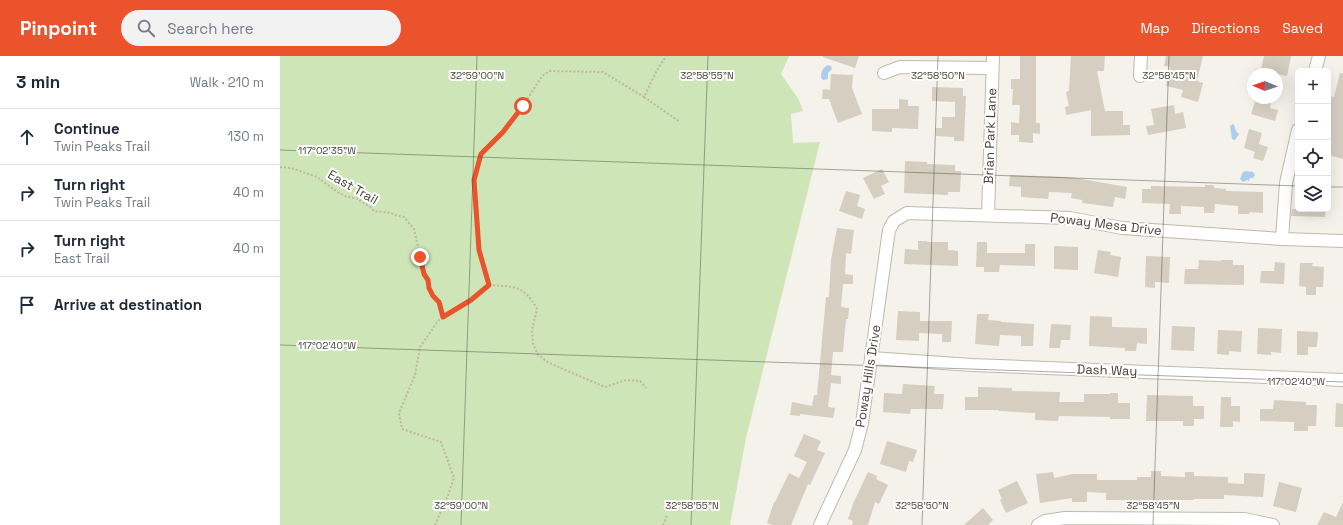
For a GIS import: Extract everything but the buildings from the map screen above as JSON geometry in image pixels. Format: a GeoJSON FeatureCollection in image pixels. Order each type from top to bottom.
{"type":"FeatureCollection","features":[{"type":"Feature","properties":{"kind":"street"},"geometry":{"type":"LineString","coordinates":[[1140,76],[1141,56]]}},
{"type":"Feature","properties":{"kind":"street"},"geometry":{"type":"LineString","coordinates":[[1316,68],[1319,56]]}},
{"type":"Feature","properties":{"kind":"street"},"geometry":{"type":"LineString","coordinates":[[884,73],[900,66],[993,62]]}},
{"type":"Feature","properties":{"kind":"street","name":"Brian Park Lane"},"geometry":{"type":"LineString","coordinates":[[988,215],[993,62]]}},
{"type":"Feature","properties":{"kind":"street"},"geometry":{"type":"LineString","coordinates":[[1282,239],[1286,183],[1296,140]]}},
{"type":"Feature","properties":{"kind":"street","name":"Poway Mesa Drive"},"geometry":{"type":"LineString","coordinates":[[894,220],[907,213],[1070,218],[1122,228],[1282,239],[1343,241]]}},
{"type":"Feature","properties":{"kind":"street","name":"Poway Hills Drive"},"geometry":{"type":"LineString","coordinates":[[820,525],[855,450],[862,423],[889,230],[894,220]]}},
{"type":"Feature","properties":{"kind":"street","name":"Dash Way"},"geometry":{"type":"LineString","coordinates":[[871,358],[972,365],[1343,380]]}},
{"type":"Feature","properties":{"kind":"street"},"geometry":{"type":"LineString","coordinates":[[1038,525],[1065,518],[1177,522],[1244,519],[1273,525]]}},
{"type":"Feature","properties":{"kind":"path"},"geometry":{"type":"LineString","coordinates":[[644,97],[656,72],[666,56]]}},
{"type":"Feature","properties":{"kind":"path"},"geometry":{"type":"LineString","coordinates":[[489,285],[479,250],[474,180],[481,154],[503,132],[523,106],[542,76],[550,71],[603,72],[644,97],[680,122]]}},
{"type":"Feature","properties":{"kind":"path","name":"East Trail"},"geometry":{"type":"LineString","coordinates":[[280,167],[291,168],[317,177],[339,193],[359,199],[374,211],[391,213],[404,217],[414,228],[424,274],[428,280],[429,288],[433,296],[439,302],[443,317]]}},
{"type":"Feature","properties":{"kind":"path"},"geometry":{"type":"LineString","coordinates":[[435,525],[454,478],[442,442],[402,429],[399,413],[415,375],[420,347],[438,321],[471,300],[489,285],[516,287],[530,296],[537,309],[532,330],[533,344],[538,355],[549,363],[605,387],[626,380],[640,381],[646,388]]}},
{"type":"Feature","properties":{"kind":"path"},"geometry":{"type":"LineString","coordinates":[[663,525],[667,516]]}},
{"type":"Feature","properties":{"kind":"green space"},"geometry":{"type":"Polygon","coordinates":[[[280,56],[789,56],[781,74],[799,100],[803,111],[791,114],[793,143],[820,142],[746,438],[730,525],[280,525],[280,56]]]}},
{"type":"Feature","properties":{"kind":"water"},"geometry":{"type":"Polygon","coordinates":[[[828,65],[831,66],[832,69],[828,73],[828,79],[823,80],[821,78],[822,72],[828,65]]]}},
{"type":"Feature","properties":{"kind":"water"},"geometry":{"type":"Polygon","coordinates":[[[1233,124],[1239,134],[1235,140],[1232,139],[1230,126],[1233,124]]]}},
{"type":"Feature","properties":{"kind":"water"},"geometry":{"type":"Polygon","coordinates":[[[1243,172],[1253,172],[1255,175],[1253,178],[1250,178],[1249,181],[1247,180],[1243,182],[1240,179],[1243,172]]]}},
{"type":"Feature","properties":{"kind":"route"},"geometry":{"type":"LineString","coordinates":[[420,257],[424,274],[428,280],[429,288],[433,296],[439,302],[443,317],[471,300],[489,285],[479,250],[474,180],[481,154],[503,132],[523,106]]}}]}
